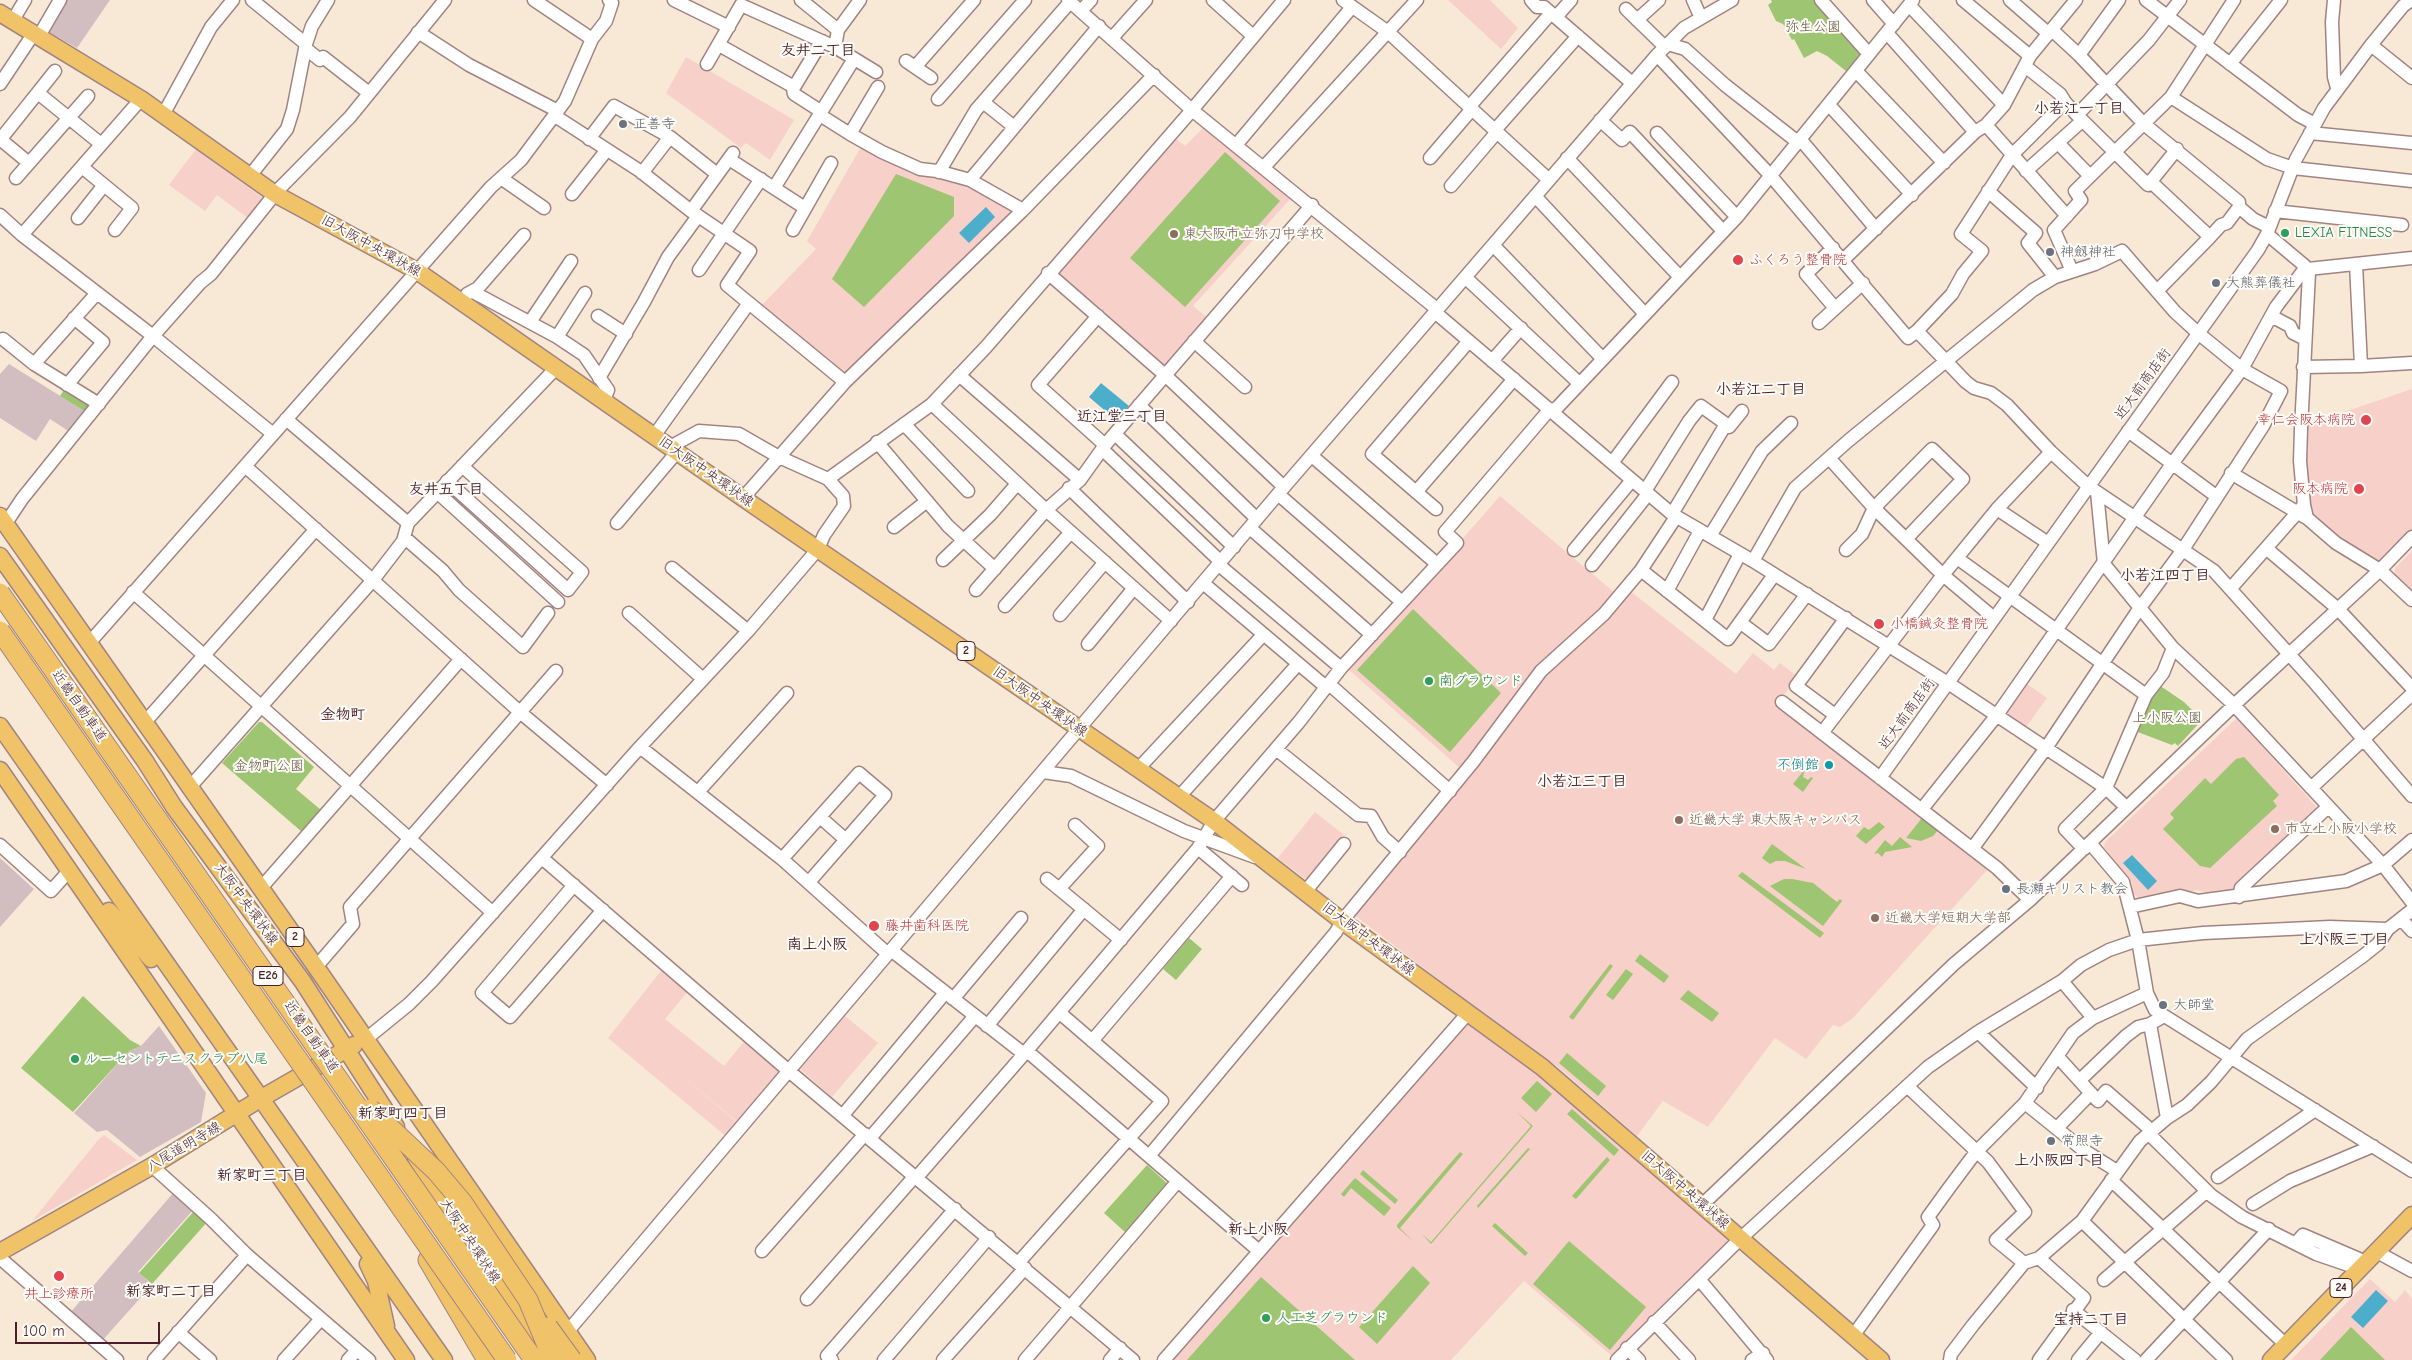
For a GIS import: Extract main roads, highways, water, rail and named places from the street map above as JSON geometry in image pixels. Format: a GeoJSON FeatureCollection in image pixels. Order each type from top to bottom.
{"type":"FeatureCollection","features":[{"type":"Feature","properties":{"kind":"highway","name":"近畿自動車道"},"geometry":{"type":"LineString","coordinates":[[0,593],[342,1082],[544,1359]]}},
{"type":"Feature","properties":{"kind":"highway","name":"近畿自動車道"},"geometry":{"type":"LineString","coordinates":[[0,631],[507,1360]]}},
{"type":"Feature","properties":{"kind":"highway"},"geometry":{"type":"LineString","coordinates":[[342,1082],[450,1186],[528,1300],[572,1360]]}},
{"type":"Feature","properties":{"kind":"highway"},"geometry":{"type":"LineString","coordinates":[[335,1112],[362,1159],[437,1275],[487,1360]]}},
{"type":"Feature","properties":{"kind":"highway"},"geometry":{"type":"LineString","coordinates":[[528,1300],[544,1359]]}},
{"type":"Feature","properties":{"kind":"main road","name":"旧大阪中央環状線"},"geometry":{"type":"LineString","coordinates":[[6,16],[141,99],[275,194],[417,271],[557,367],[673,450],[1214,821],[1342,920],[1542,1067],[1881,1360]]}},
{"type":"Feature","properties":{"kind":"main road","name":"2"},"geometry":{"type":"LineString","coordinates":[[3,519],[366,1039],[586,1360]]}},
{"type":"Feature","properties":{"kind":"main road","name":"大阪中央環状線"},"geometry":{"type":"LineString","coordinates":[[0,556],[145,761],[174,807],[303,982],[544,1359]]}},
{"type":"Feature","properties":{"kind":"main road"},"geometry":{"type":"LineString","coordinates":[[90,642],[132,722],[145,761]]}},
{"type":"Feature","properties":{"kind":"main road"},"geometry":{"type":"LineString","coordinates":[[0,726],[197,1010],[444,1360]]}},
{"type":"Feature","properties":{"kind":"main road"},"geometry":{"type":"LineString","coordinates":[[0,770],[406,1360]]}},
{"type":"Feature","properties":{"kind":"main road"},"geometry":{"type":"LineString","coordinates":[[29,814],[118,922],[197,1010]]}},
{"type":"Feature","properties":{"kind":"main road","name":"八尾道明寺線"},"geometry":{"type":"LineString","coordinates":[[0,1252],[152,1166],[260,1099],[366,1039]]}},
{"type":"Feature","properties":{"kind":"main road","name":"24"},"geometry":{"type":"LineString","coordinates":[[2271,1360],[2412,1215]]}},
{"type":"Feature","properties":{"kind":"main road"},"geometry":{"type":"LineString","coordinates":[[354,1230],[376,1281],[389,1336]]}},
{"type":"Feature","properties":{"kind":"water"},"geometry":{"type":"Polygon","coordinates":[[[986,207],[995,217],[969,243],[959,233],[986,207]]]}},
{"type":"Feature","properties":{"kind":"water"},"geometry":{"type":"Polygon","coordinates":[[[1101,383],[1129,406],[1116,420],[1089,397],[1101,383]]]}},
{"type":"Feature","properties":{"kind":"water"},"geometry":{"type":"Polygon","coordinates":[[[2132,855],[2157,881],[2148,890],[2123,863],[2132,855]]]}},
{"type":"Feature","properties":{"kind":"water"},"geometry":{"type":"Polygon","coordinates":[[[2376,1290],[2388,1301],[2363,1328],[2351,1317],[2376,1290]]]}},
{"type":"Feature","properties":{"kind":"place","name":"正善寺"},"geometry":{"type":"Point","coordinates":[623,124]}},
{"type":"Feature","properties":{"kind":"place","name":"LEXIA FITNESS"},"geometry":{"type":"Point","coordinates":[2285,233]}},
{"type":"Feature","properties":{"kind":"place","name":"東大阪市立弥刀中学校"},"geometry":{"type":"Point","coordinates":[1174,234]}},
{"type":"Feature","properties":{"kind":"place","name":"神劔神社"},"geometry":{"type":"Point","coordinates":[2050,252]}},
{"type":"Feature","properties":{"kind":"place","name":"ふくろう整骨院"},"geometry":{"type":"Point","coordinates":[1738,260]}},
{"type":"Feature","properties":{"kind":"place","name":"大熊葬儀社"},"geometry":{"type":"Point","coordinates":[2216,283]}},
{"type":"Feature","properties":{"kind":"place","name":"幸仁会阪本病院"},"geometry":{"type":"Point","coordinates":[2366,420]}},
{"type":"Feature","properties":{"kind":"place","name":"阪本病院"},"geometry":{"type":"Point","coordinates":[2359,489]}},
{"type":"Feature","properties":{"kind":"place","name":"小橋鍼灸整骨院"},"geometry":{"type":"Point","coordinates":[1879,624]}},
{"type":"Feature","properties":{"kind":"place","name":"南グラウンド"},"geometry":{"type":"Point","coordinates":[1429,681]}},
{"type":"Feature","properties":{"kind":"place","name":"不倒館"},"geometry":{"type":"Point","coordinates":[1829,765]}},
{"type":"Feature","properties":{"kind":"place","name":"近畿大学 東大阪キャンパス"},"geometry":{"type":"Point","coordinates":[1679,820]}},
{"type":"Feature","properties":{"kind":"place","name":"市立上小阪小学校"},"geometry":{"type":"Point","coordinates":[2275,829]}},
{"type":"Feature","properties":{"kind":"place","name":"長瀬キリスト教会"},"geometry":{"type":"Point","coordinates":[2006,889]}},
{"type":"Feature","properties":{"kind":"place","name":"近畿大学短期大学部"},"geometry":{"type":"Point","coordinates":[1875,918]}},
{"type":"Feature","properties":{"kind":"place","name":"藤井歯科医院"},"geometry":{"type":"Point","coordinates":[874,926]}},
{"type":"Feature","properties":{"kind":"place","name":"大師堂"},"geometry":{"type":"Point","coordinates":[2163,1005]}},
{"type":"Feature","properties":{"kind":"place","name":"ルーセントテニスクラブ八尾"},"geometry":{"type":"Point","coordinates":[75,1059]}},
{"type":"Feature","properties":{"kind":"place","name":"常照寺"},"geometry":{"type":"Point","coordinates":[2051,1141]}},
{"type":"Feature","properties":{"kind":"place","name":"井上診療所"},"geometry":{"type":"Point","coordinates":[59,1276]}},
{"type":"Feature","properties":{"kind":"place","name":"人工芝グラウンド"},"geometry":{"type":"Point","coordinates":[1266,1318]}},
{"type":"Feature","properties":{"kind":"district","name":"友井二丁目"},"geometry":{"type":"Point","coordinates":[818,51]}},
{"type":"Feature","properties":{"kind":"district","name":"小若江一丁目"},"geometry":{"type":"Point","coordinates":[2079,109]}},
{"type":"Feature","properties":{"kind":"district","name":"小若江二丁目"},"geometry":{"type":"Point","coordinates":[1761,390]}},
{"type":"Feature","properties":{"kind":"district","name":"近江堂三丁目"},"geometry":{"type":"Point","coordinates":[1122,417]}},
{"type":"Feature","properties":{"kind":"district","name":"友井五丁目"},"geometry":{"type":"Point","coordinates":[446,490]}},
{"type":"Feature","properties":{"kind":"district","name":"小若江四丁目"},"geometry":{"type":"Point","coordinates":[2165,576]}},
{"type":"Feature","properties":{"kind":"district","name":"金物町"},"geometry":{"type":"Point","coordinates":[343,715]}},
{"type":"Feature","properties":{"kind":"district","name":"小若江三丁目"},"geometry":{"type":"Point","coordinates":[1582,782]}},
{"type":"Feature","properties":{"kind":"district","name":"上小阪三丁目"},"geometry":{"type":"Point","coordinates":[2344,940]}},
{"type":"Feature","properties":{"kind":"district","name":"南上小阪"},"geometry":{"type":"Point","coordinates":[817,945]}},
{"type":"Feature","properties":{"kind":"district","name":"新家町四丁目"},"geometry":{"type":"Point","coordinates":[403,1114]}},
{"type":"Feature","properties":{"kind":"district","name":"上小阪四丁目"},"geometry":{"type":"Point","coordinates":[2059,1161]}},
{"type":"Feature","properties":{"kind":"district","name":"新家町三丁目"},"geometry":{"type":"Point","coordinates":[262,1176]}},
{"type":"Feature","properties":{"kind":"district","name":"新上小阪"},"geometry":{"type":"Point","coordinates":[1258,1230]}},
{"type":"Feature","properties":{"kind":"district","name":"新家町二丁目"},"geometry":{"type":"Point","coordinates":[171,1292]}},
{"type":"Feature","properties":{"kind":"district","name":"宝持二丁目"},"geometry":{"type":"Point","coordinates":[2091,1320]}},
{"type":"Feature","properties":{"kind":"park label","name":"弥生公園"},"geometry":{"type":"Point","coordinates":[1813,27]}},
{"type":"Feature","properties":{"kind":"park label","name":"上小阪公園"},"geometry":{"type":"Point","coordinates":[2167,718]}},
{"type":"Feature","properties":{"kind":"park label","name":"金物町公園"},"geometry":{"type":"Point","coordinates":[269,766]}}]}
